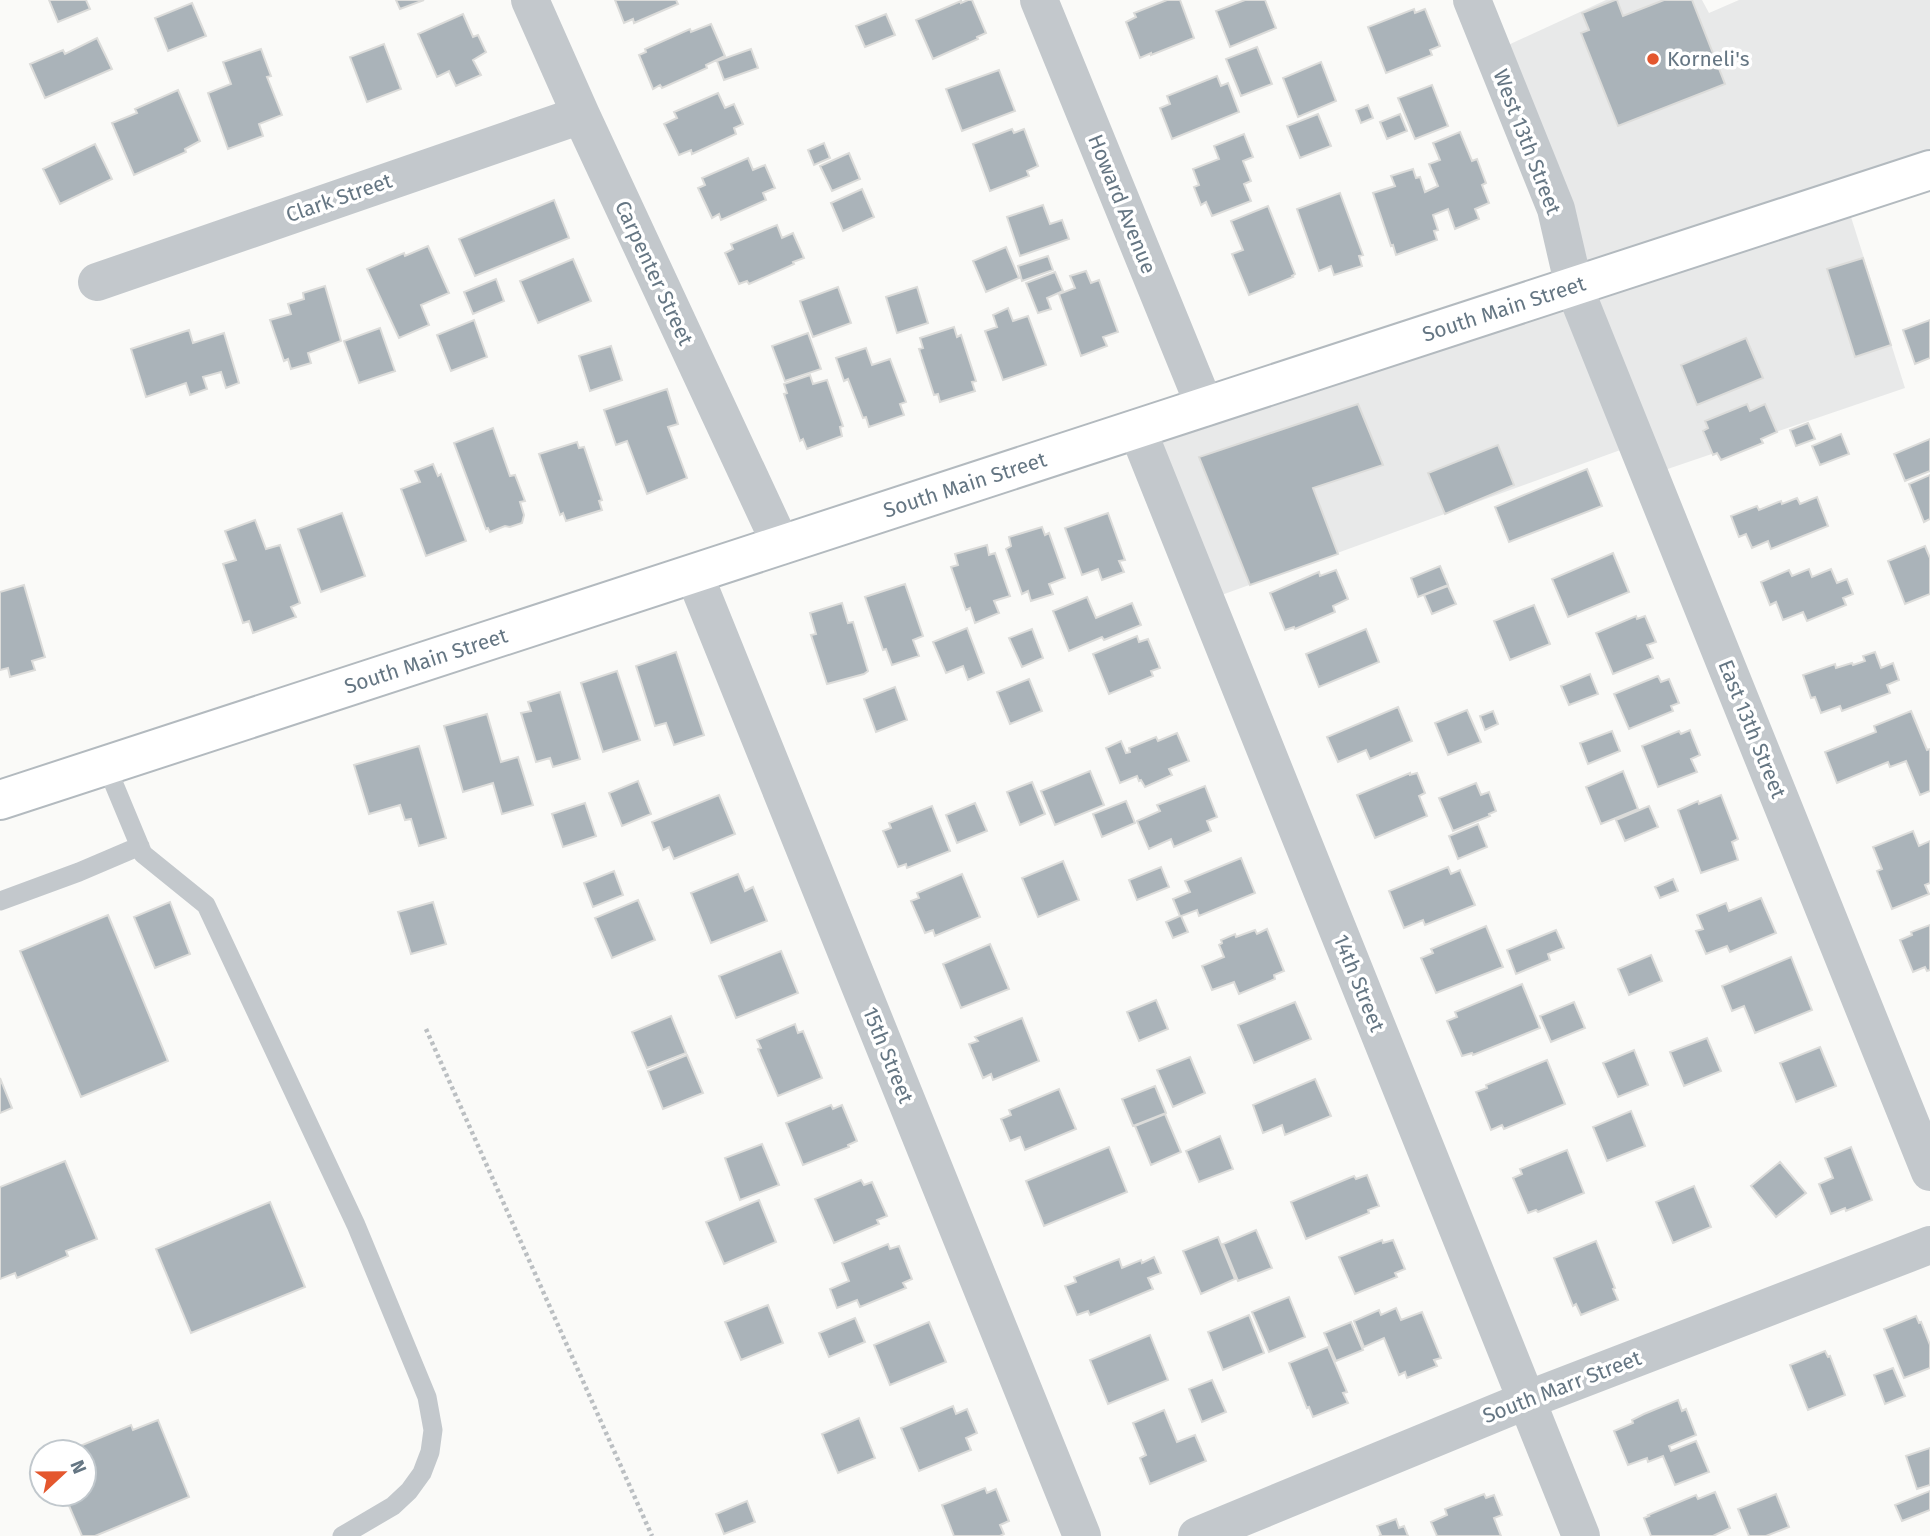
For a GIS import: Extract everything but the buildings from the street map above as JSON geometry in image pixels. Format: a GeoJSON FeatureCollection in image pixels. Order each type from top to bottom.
{"type":"FeatureCollection","features":[{"type":"Feature","properties":{"kind":"main road","name":"South Main Street"},"geometry":{"type":"LineString","coordinates":[[0,800],[1930,170]]}},
{"type":"Feature","properties":{"kind":"street","name":"Carpenter Street"},"geometry":{"type":"LineString","coordinates":[[530,0],[781,545]]}},
{"type":"Feature","properties":{"kind":"street","name":"Howard Avenue"},"geometry":{"type":"LineString","coordinates":[[1039,0],[1205,407]]}},
{"type":"Feature","properties":{"kind":"street","name":"West 13th Street"},"geometry":{"type":"LineString","coordinates":[[1472,0],[1556,209],[1574,287]]}},
{"type":"Feature","properties":{"kind":"street","name":"Clark Street"},"geometry":{"type":"LineString","coordinates":[[97,282],[581,115]]}},
{"type":"Feature","properties":{"kind":"street","name":"East 13th Street"},"geometry":{"type":"LineString","coordinates":[[1574,287],[1930,1172]]}},
{"type":"Feature","properties":{"kind":"street","name":"14th Street"},"geometry":{"type":"LineString","coordinates":[[1136,429],[1581,1536]]}},
{"type":"Feature","properties":{"kind":"street","name":"15th Street"},"geometry":{"type":"LineString","coordinates":[[694,574],[1082,1536]]}},
{"type":"Feature","properties":{"kind":"street","name":"South Marr Street"},"geometry":{"type":"LineString","coordinates":[[1197,1536],[1527,1400],[1930,1245]]}},
{"type":"Feature","properties":{"kind":"lane"},"geometry":{"type":"LineString","coordinates":[[106,765],[143,853],[206,905],[356,1225],[430,1408],[432,1441],[427,1463],[416,1482],[393,1506],[342,1536]]}},
{"type":"Feature","properties":{"kind":"lane"},"geometry":{"type":"LineString","coordinates":[[0,901],[140,846]]}},
{"type":"Feature","properties":{"kind":"path"},"geometry":{"type":"LineString","coordinates":[[426,1029],[652,1536]]}},
{"type":"Feature","properties":{"kind":"shaded area"},"geometry":{"type":"Polygon","coordinates":[[[1606,0],[1702,0],[1709,13],[1739,0],[1930,0],[1930,170],[1845,198],[1905,388],[1650,475],[1637,444],[1205,601],[1137,429],[1573,287],[1493,52],[1606,0]]]}},
{"type":"Feature","properties":{"kind":"place","name":"Korneli's"},"geometry":{"type":"Point","coordinates":[1653,59]}}]}
